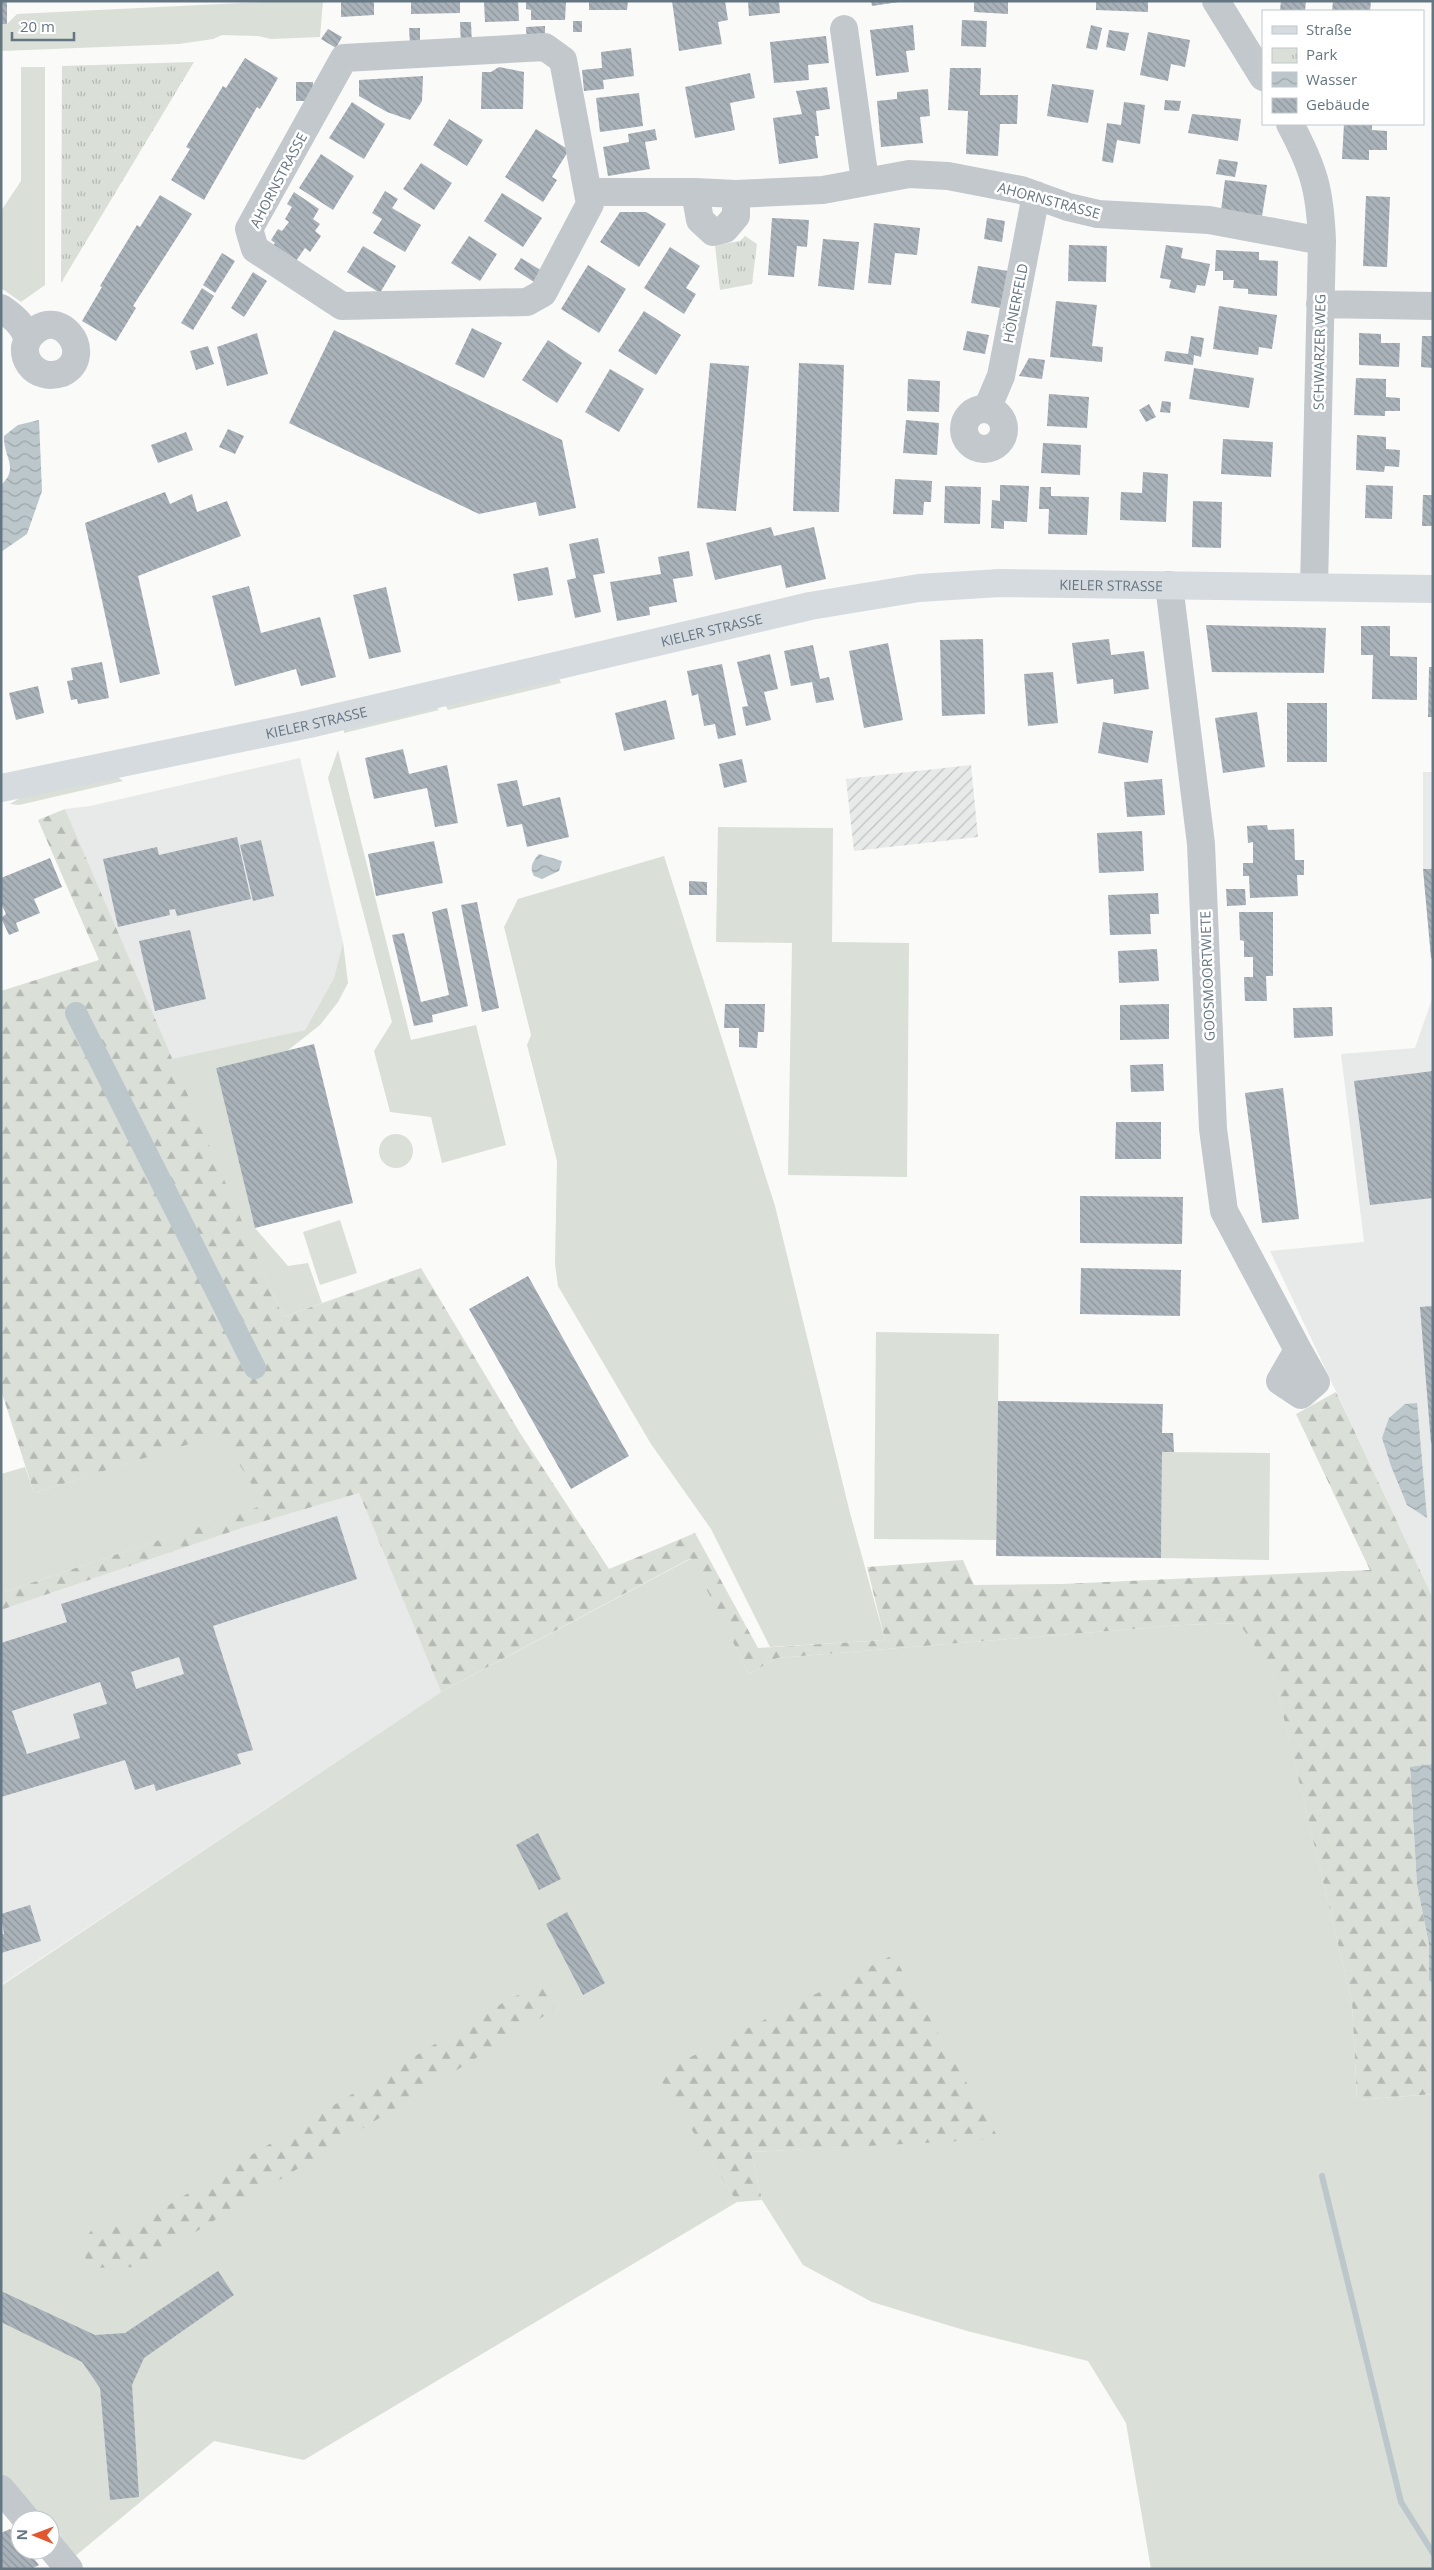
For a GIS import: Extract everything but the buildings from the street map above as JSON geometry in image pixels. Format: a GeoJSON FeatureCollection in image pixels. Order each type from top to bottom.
{"type":"FeatureCollection","features":[{"type":"Feature","properties":{"kind":"main road","name":"KIELER STRASSE"},"geometry":{"type":"LineString","coordinates":[[1,788],[309,724],[810,606],[875,594],[919,588],[1000,583],[1433,589]]}},
{"type":"Feature","properties":{"kind":"street"},"geometry":{"type":"LineString","coordinates":[[1216,1],[1262,76]]}},
{"type":"Feature","properties":{"kind":"street"},"geometry":{"type":"LineString","coordinates":[[844,29],[865,181]]}},
{"type":"Feature","properties":{"kind":"street","name":"AHORNSTRASSE"},"geometry":{"type":"LineString","coordinates":[[545,47],[563,60],[588,192],[590,204],[543,293],[528,302],[342,306],[255,249],[249,230],[344,58],[545,47]]}},
{"type":"Feature","properties":{"kind":"street","name":"SCHWARZER WEG"},"geometry":{"type":"LineString","coordinates":[[1291,125],[1310,161],[1321,201],[1322,241],[1314,587]]}},
{"type":"Feature","properties":{"kind":"street","name":"AHORNSTRASSE"},"geometry":{"type":"LineString","coordinates":[[588,192],[736,194],[823,190],[909,174],[948,176],[1021,190],[1068,207],[1098,214],[1209,220],[1322,241]]}},
{"type":"Feature","properties":{"kind":"street"},"geometry":{"type":"LineString","coordinates":[[695,192],[700,220],[713,232],[725,229],[736,216],[736,194]]}},
{"type":"Feature","properties":{"kind":"street","name":"HÖNERFELD"},"geometry":{"type":"LineString","coordinates":[[987,409],[1001,376],[1036,195]]}},
{"type":"Feature","properties":{"kind":"street"},"geometry":{"type":"LineString","coordinates":[[1320,304],[1433,306]]}},
{"type":"Feature","properties":{"kind":"street"},"geometry":{"type":"LineString","coordinates":[[1,308],[17,320],[27,340]]}},
{"type":"Feature","properties":{"kind":"street","name":"GOOSMOORTWIETE"},"geometry":{"type":"LineString","coordinates":[[1169,585],[1201,844],[1213,1128],[1224,1212],[1298,1350]]}},
{"type":"Feature","properties":{"kind":"street"},"geometry":{"type":"LineString","coordinates":[[1,2489],[19,2510]]}},
{"type":"Feature","properties":{"kind":"street"},"geometry":{"type":"LineString","coordinates":[[60,2558],[69,2569]]}},
{"type":"Feature","properties":{"kind":"shaded area"},"geometry":{"type":"Polygon","coordinates":[[[300,758],[343,942],[334,978],[305,1030],[171,1059],[65,809],[90,806],[300,758]]]}},
{"type":"Feature","properties":{"kind":"shaded area"},"geometry":{"type":"Polygon","coordinates":[[[971,765],[978,837],[854,851],[846,779],[971,765]]]}},
{"type":"Feature","properties":{"kind":"shaded area"},"geometry":{"type":"Polygon","coordinates":[[[1423,772],[1433,772],[1433,973],[1423,869],[1423,772]]]}},
{"type":"Feature","properties":{"kind":"shaded area"},"geometry":{"type":"Polygon","coordinates":[[[1433,996],[1433,1598],[1270,1251],[1364,1242],[1341,1054],[1415,1048],[1433,996]]]}},
{"type":"Feature","properties":{"kind":"shaded area"},"geometry":{"type":"Polygon","coordinates":[[[359,1493],[441,1692],[1,1985],[1,1610],[245,1527],[359,1493]]]}},
{"type":"Feature","properties":{"kind":"green space"},"geometry":{"type":"Polygon","coordinates":[[[283,1],[323,1],[320,37],[271,39],[258,36],[222,35],[213,39],[179,44],[1,51],[1,24],[7,24],[17,14],[283,1]]]}},
{"type":"Feature","properties":{"kind":"green space"},"geometry":{"type":"Polygon","coordinates":[[[194,62],[61,283],[62,66],[194,62]]]}},
{"type":"Feature","properties":{"kind":"green space"},"geometry":{"type":"Polygon","coordinates":[[[21,67],[45,67],[45,285],[21,302],[1,288],[1,211],[21,181],[21,67]]]}},
{"type":"Feature","properties":{"kind":"green space"},"geometry":{"type":"Polygon","coordinates":[[[745,236],[757,244],[752,284],[720,290],[715,245],[740,241],[745,236]]]}},
{"type":"Feature","properties":{"kind":"green space"},"geometry":{"type":"Polygon","coordinates":[[[557,674],[561,683],[448,710],[444,703],[557,674]]]}},
{"type":"Feature","properties":{"kind":"green space"},"geometry":{"type":"Polygon","coordinates":[[[432,702],[439,710],[344,733],[344,726],[432,702]]]}},
{"type":"Feature","properties":{"kind":"green space"},"geometry":{"type":"Polygon","coordinates":[[[338,750],[411,1040],[476,1025],[506,1145],[442,1163],[431,1117],[390,1112],[374,1051],[392,1022],[328,778],[338,750]]]}},
{"type":"Feature","properties":{"kind":"green space"},"geometry":{"type":"Polygon","coordinates":[[[112,773],[123,781],[19,805],[10,804],[28,793],[112,773]]]}},
{"type":"Feature","properties":{"kind":"green space"},"geometry":{"type":"Polygon","coordinates":[[[65,809],[283,1317],[421,1268],[520,1433],[609,1569],[695,1533],[758,1648],[885,1640],[867,1567],[963,1560],[974,1585],[1062,1584],[1370,1570],[1296,1414],[1336,1392],[1433,1598],[1433,1764],[1410,1768],[1417,1885],[1429,1944],[1429,1980],[1433,1983],[1433,2094],[1357,2100],[1352,2002],[1273,1673],[1239,1623],[1182,1625],[777,1658],[749,1674],[691,1558],[441,1692],[359,1493],[245,1527],[1,1610],[1,1593],[264,1505],[221,1434],[34,1493],[1,1390],[1,991],[99,960],[38,820],[65,809]]]}},
{"type":"Feature","properties":{"kind":"green space"},"geometry":{"type":"Polygon","coordinates":[[[718,827],[833,828],[832,942],[909,943],[907,1177],[788,1175],[792,943],[716,942],[718,827]]]}},
{"type":"Feature","properties":{"kind":"green space"},"geometry":{"type":"Polygon","coordinates":[[[664,856],[775,1206],[850,1513],[885,1640],[770,1647],[711,1529],[651,1444],[558,1286],[555,1264],[557,1161],[527,1045],[531,1035],[504,927],[518,899],[664,856]]]}},
{"type":"Feature","properties":{"kind":"green space"},"geometry":{"type":"Polygon","coordinates":[[[343,942],[348,983],[338,1002],[320,1025],[287,1051],[216,1068],[255,1228],[288,1266],[308,1263],[322,1303],[283,1317],[171,1059],[305,1030],[334,978],[343,942]]]}},
{"type":"Feature","properties":{"kind":"green space"},"geometry":{"type":"Polygon","coordinates":[[[396,1134],[408,1139],[413,1151],[408,1163],[396,1168],[384,1163],[379,1151],[384,1139],[396,1134]]]}},
{"type":"Feature","properties":{"kind":"green space"},"geometry":{"type":"Polygon","coordinates":[[[340,1220],[357,1273],[320,1285],[303,1232],[340,1220]]]}},
{"type":"Feature","properties":{"kind":"green space"},"geometry":{"type":"Polygon","coordinates":[[[876,1332],[999,1334],[996,1540],[874,1539],[876,1332]]]}},
{"type":"Feature","properties":{"kind":"green space"},"geometry":{"type":"Polygon","coordinates":[[[222,1433],[265,1505],[1,1593],[1,1474],[25,1467],[34,1493],[222,1433]]]}},
{"type":"Feature","properties":{"kind":"green space"},"geometry":{"type":"Polygon","coordinates":[[[1162,1452],[1270,1453],[1269,1560],[1161,1558],[1162,1452]]]}},
{"type":"Feature","properties":{"kind":"green space"},"geometry":{"type":"Polygon","coordinates":[[[692,1558],[749,1674],[777,1658],[1182,1625],[1239,1623],[1273,1672],[1352,2002],[1357,2100],[1433,2094],[1433,2569],[1151,2569],[1126,2423],[1088,2361],[967,2331],[872,2302],[803,2265],[762,2200],[751,2152],[998,2138],[658,2074],[737,2202],[304,2460],[214,2441],[74,2557],[60,2541],[60,2510],[33,2510],[1,2474],[1,1986],[441,1692],[692,1558]]]}},
{"type":"Feature","properties":{"kind":"green space"},"geometry":{"type":"Polygon","coordinates":[[[893,1955],[999,2139],[751,2152],[762,2200],[737,2202],[657,2074],[893,1955]]]}},
{"type":"Feature","properties":{"kind":"green space"},"geometry":{"type":"Polygon","coordinates":[[[543,1985],[554,1998],[552,2011],[139,2267],[86,2268],[84,2239],[99,2222],[129,2229],[511,1998],[543,1985]]]}},
{"type":"Feature","properties":{"kind":"water"},"geometry":{"type":"Polygon","coordinates":[[[39,420],[42,491],[27,534],[1,552],[1,485],[7,479],[10,468],[4,436],[18,425],[39,420]]]}},
{"type":"Feature","properties":{"kind":"water"},"geometry":{"type":"Polygon","coordinates":[[[539,854],[562,861],[559,871],[542,879],[534,876],[532,864],[539,854]]]}},
{"type":"Feature","properties":{"kind":"water"},"geometry":{"type":"Polygon","coordinates":[[[1417,1403],[1427,1518],[1407,1505],[1382,1438],[1389,1418],[1405,1404],[1417,1403]]]}},
{"type":"Feature","properties":{"kind":"water"},"geometry":{"type":"Polygon","coordinates":[[[1433,1764],[1433,1983],[1429,1980],[1429,1944],[1417,1885],[1410,1767],[1433,1764]]]}},
{"type":"Feature","properties":{"kind":"waterway"},"geometry":{"type":"LineString","coordinates":[[76,1013],[255,1368]]}},
{"type":"Feature","properties":{"kind":"waterway"},"geometry":{"type":"LineString","coordinates":[[1322,2176],[1401,2502],[1433,2553]]}}]}
